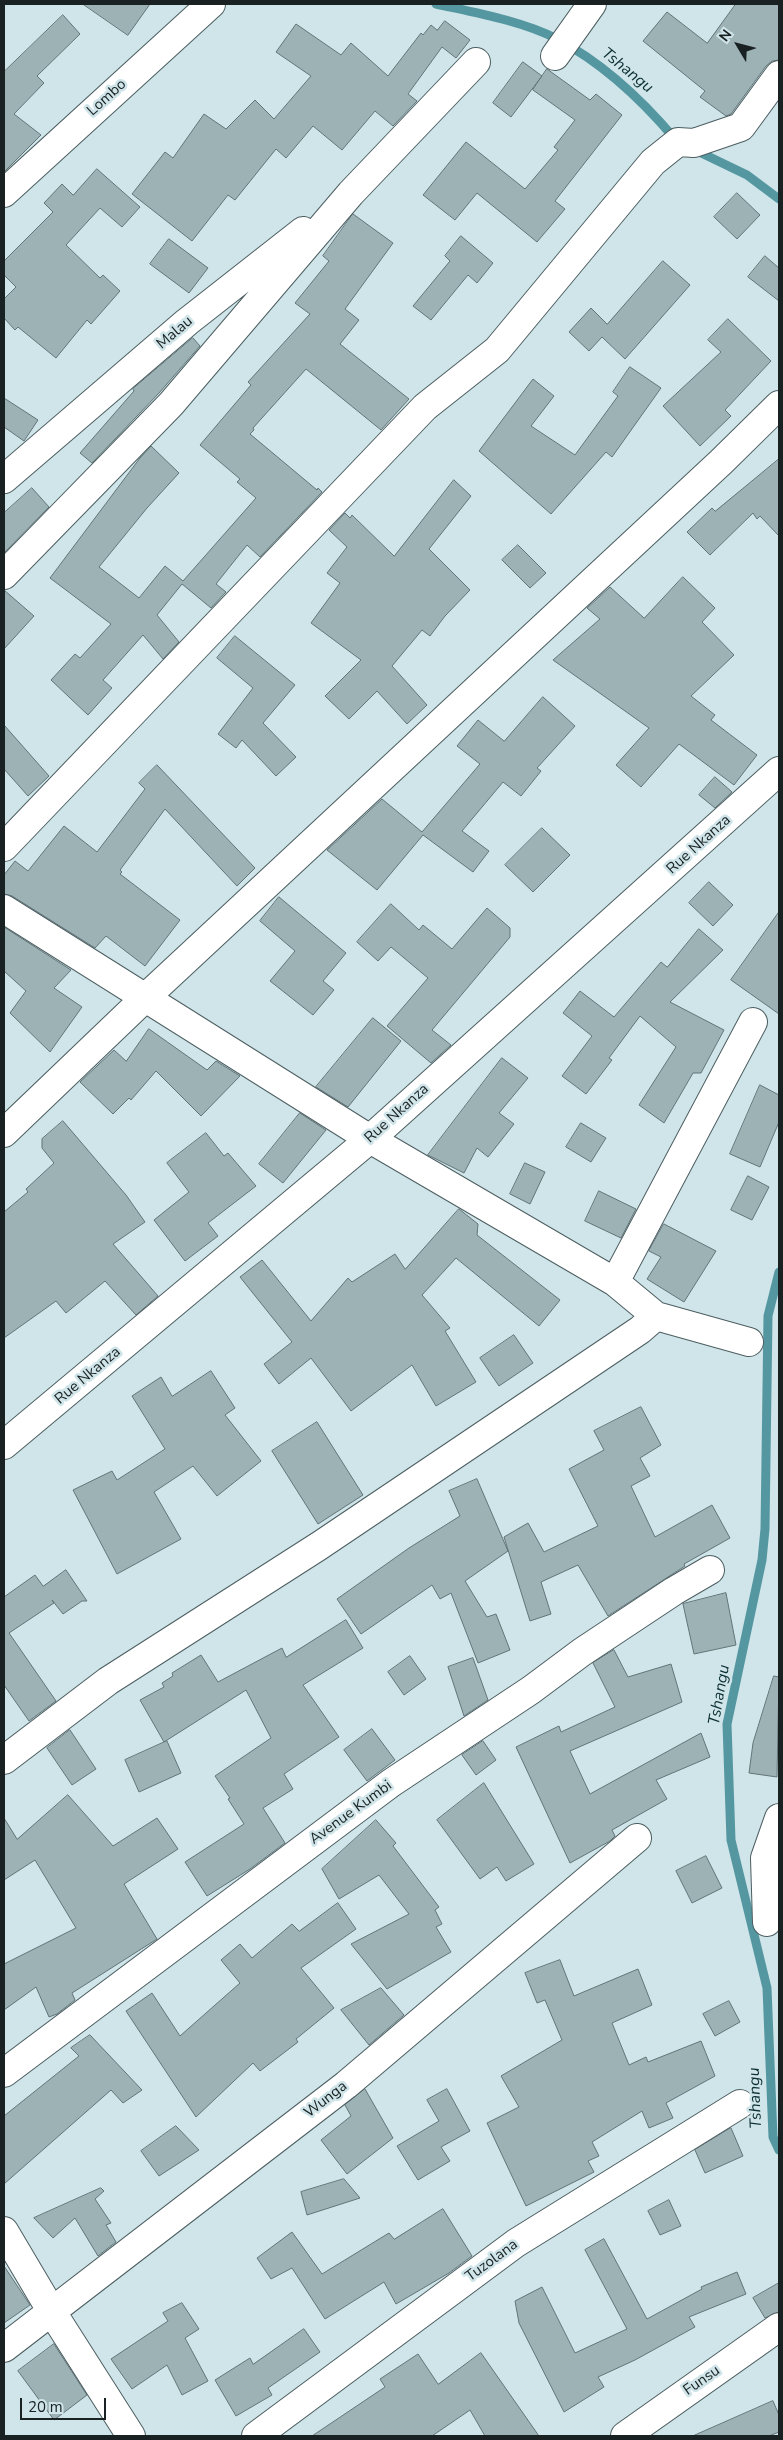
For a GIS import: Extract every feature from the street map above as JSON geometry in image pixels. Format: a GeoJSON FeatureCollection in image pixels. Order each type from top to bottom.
{"type":"FeatureCollection","features":[{"type":"Feature","properties":{"kind":"street","name":"Lombo"},"geometry":{"type":"LineString","coordinates":[[4,193],[211,4]]}},
{"type":"Feature","properties":{"kind":"street"},"geometry":{"type":"LineString","coordinates":[[555,56],[592,4]]}},
{"type":"Feature","properties":{"kind":"street"},"geometry":{"type":"LineString","coordinates":[[4,575],[171,404],[351,193],[476,62]]}},
{"type":"Feature","properties":{"kind":"street"},"geometry":{"type":"LineString","coordinates":[[4,847],[426,407],[497,350],[653,162],[678,142],[694,143],[741,127],[779,75]]}},
{"type":"Feature","properties":{"kind":"street","name":"Malau"},"geometry":{"type":"LineString","coordinates":[[4,479],[187,322],[351,193]]}},
{"type":"Feature","properties":{"kind":"street"},"geometry":{"type":"LineString","coordinates":[[4,1133],[146,996],[721,462],[779,405]]}},
{"type":"Feature","properties":{"kind":"street","name":"Rue Nkanza"},"geometry":{"type":"LineString","coordinates":[[4,1445],[370,1138],[779,772]]}},
{"type":"Feature","properties":{"kind":"street"},"geometry":{"type":"LineString","coordinates":[[4,909],[146,996],[370,1138],[615,1282],[656,1316],[749,1342]]}},
{"type":"Feature","properties":{"kind":"street"},"geometry":{"type":"LineString","coordinates":[[615,1282],[753,1022]]}},
{"type":"Feature","properties":{"kind":"street"},"geometry":{"type":"LineString","coordinates":[[4,1760],[108,1681],[319,1546],[632,1336],[656,1316]]}},
{"type":"Feature","properties":{"kind":"street","name":"Avenue Kumbi"},"geometry":{"type":"LineString","coordinates":[[4,2073],[391,1783],[478,1723],[531,1690],[582,1652],[674,1591],[710,1570]]}},
{"type":"Feature","properties":{"kind":"street"},"geometry":{"type":"LineString","coordinates":[[767,1922],[765,1858],[779,1818]]}},
{"type":"Feature","properties":{"kind":"street","name":"Wunga"},"geometry":{"type":"LineString","coordinates":[[4,2348],[346,2085],[637,1838]]}},
{"type":"Feature","properties":{"kind":"street","name":"Tuzolana"},"geometry":{"type":"LineString","coordinates":[[256,2436],[516,2243],[740,2104]]}},
{"type":"Feature","properties":{"kind":"street"},"geometry":{"type":"LineString","coordinates":[[4,2231],[52,2312],[131,2436]]}},
{"type":"Feature","properties":{"kind":"street","name":"Funsu"},"geometry":{"type":"LineString","coordinates":[[625,2436],[779,2327]]}},
{"type":"Feature","properties":{"kind":"building"},"geometry":{"type":"Polygon","coordinates":[[[83,4],[150,4],[128,35],[83,4]]]}},
{"type":"Feature","properties":{"kind":"building"},"geometry":{"type":"Polygon","coordinates":[[[736,4],[779,4],[779,60],[772,61],[766,66],[731,114],[726,116],[700,97],[705,91],[643,41],[667,12],[707,43],[736,4]]]}},
{"type":"Feature","properties":{"kind":"building"},"geometry":{"type":"Polygon","coordinates":[[[63,15],[80,34],[37,76],[44,83],[14,114],[41,135],[4,172],[4,72],[63,15]]]}},
{"type":"Feature","properties":{"kind":"building"},"geometry":{"type":"Polygon","coordinates":[[[445,21],[470,40],[456,58],[442,47],[408,94],[417,101],[393,126],[375,111],[342,150],[313,126],[286,158],[276,149],[235,200],[228,195],[192,241],[132,194],[165,152],[173,158],[204,114],[226,129],[255,100],[274,119],[311,76],[276,52],[296,24],[341,55],[351,43],[388,76],[421,33],[423,35],[431,25],[437,30],[445,21]]]}},
{"type":"Feature","properties":{"kind":"building"},"geometry":{"type":"Polygon","coordinates":[[[523,62],[542,76],[511,117],[493,103],[523,62]]]}},
{"type":"Feature","properties":{"kind":"building"},"geometry":{"type":"Polygon","coordinates":[[[547,69],[590,100],[596,94],[622,115],[555,201],[565,209],[537,242],[477,193],[455,220],[423,195],[466,142],[525,189],[558,150],[554,147],[575,120],[533,90],[547,69]]]}},
{"type":"Feature","properties":{"kind":"building"},"geometry":{"type":"Polygon","coordinates":[[[97,169],[140,207],[122,227],[100,208],[66,245],[100,278],[103,275],[120,291],[91,324],[87,320],[56,358],[18,327],[15,330],[4,318],[4,299],[16,287],[4,275],[4,261],[53,212],[44,203],[62,184],[73,195],[97,169]]]}},
{"type":"Feature","properties":{"kind":"building"},"geometry":{"type":"Polygon","coordinates":[[[737,193],[760,215],[737,239],[714,217],[737,193]]]}},
{"type":"Feature","properties":{"kind":"building"},"geometry":{"type":"Polygon","coordinates":[[[353,214],[393,243],[345,309],[359,320],[340,344],[409,399],[381,430],[306,369],[253,428],[254,430],[250,434],[317,490],[318,488],[322,492],[260,557],[247,545],[216,584],[226,592],[211,608],[182,584],[157,615],[179,642],[163,659],[143,635],[103,680],[112,688],[88,715],[51,680],[75,654],[80,658],[111,624],[50,578],[151,446],[179,473],[147,508],[99,567],[139,598],[165,566],[183,581],[256,498],[237,482],[240,479],[200,445],[251,385],[248,382],[310,314],[295,303],[329,261],[323,256],[353,214]]]}},
{"type":"Feature","properties":{"kind":"building"},"geometry":{"type":"Polygon","coordinates":[[[461,236],[493,263],[477,283],[468,275],[431,320],[413,306],[450,261],[445,256],[461,236]]]}},
{"type":"Feature","properties":{"kind":"building"},"geometry":{"type":"Polygon","coordinates":[[[169,239],[208,268],[189,293],[150,264],[169,239]]]}},
{"type":"Feature","properties":{"kind":"building"},"geometry":{"type":"Polygon","coordinates":[[[765,256],[779,268],[779,301],[748,277],[765,256]]]}},
{"type":"Feature","properties":{"kind":"building"},"geometry":{"type":"Polygon","coordinates":[[[663,261],[690,285],[625,359],[602,337],[589,351],[569,332],[591,308],[607,324],[663,261]]]}},
{"type":"Feature","properties":{"kind":"building"},"geometry":{"type":"Polygon","coordinates":[[[728,319],[771,361],[725,410],[731,416],[700,446],[663,406],[721,352],[708,340],[728,319]]]}},
{"type":"Feature","properties":{"kind":"building"},"geometry":{"type":"Polygon","coordinates":[[[193,338],[200,346],[159,393],[92,463],[80,453],[134,391],[133,389],[193,338]]]}},
{"type":"Feature","properties":{"kind":"building"},"geometry":{"type":"Polygon","coordinates":[[[630,367],[661,388],[612,457],[606,452],[551,514],[479,451],[533,379],[554,396],[531,426],[575,455],[618,396],[613,392],[630,367]]]}},
{"type":"Feature","properties":{"kind":"building"},"geometry":{"type":"Polygon","coordinates":[[[4,398],[38,420],[24,441],[4,427],[4,398]]]}},
{"type":"Feature","properties":{"kind":"building"},"geometry":{"type":"Polygon","coordinates":[[[779,459],[779,536],[760,516],[757,519],[753,513],[710,555],[687,532],[712,508],[715,511],[779,459]]]}},
{"type":"Feature","properties":{"kind":"building"},"geometry":{"type":"Polygon","coordinates":[[[454,480],[471,496],[429,549],[470,590],[445,616],[430,636],[422,630],[392,666],[427,705],[407,724],[377,691],[349,719],[325,696],[361,660],[311,623],[340,583],[327,573],[347,547],[329,530],[345,513],[350,518],[352,515],[394,556],[454,480]]]}},
{"type":"Feature","properties":{"kind":"building"},"geometry":{"type":"Polygon","coordinates":[[[32,488],[49,507],[4,553],[4,513],[32,488]]]}},
{"type":"Feature","properties":{"kind":"building"},"geometry":{"type":"Polygon","coordinates":[[[518,545],[546,573],[530,588],[502,560],[518,545]]]}},
{"type":"Feature","properties":{"kind":"building"},"geometry":{"type":"Polygon","coordinates":[[[683,577],[715,608],[702,622],[734,655],[691,696],[715,715],[711,720],[757,755],[734,785],[679,744],[641,787],[616,765],[649,728],[553,660],[600,619],[587,608],[610,587],[644,618],[683,577]]]}},
{"type":"Feature","properties":{"kind":"building"},"geometry":{"type":"Polygon","coordinates":[[[4,590],[34,616],[4,649],[4,590]]]}},
{"type":"Feature","properties":{"kind":"building"},"geometry":{"type":"Polygon","coordinates":[[[235,636],[295,685],[263,723],[296,757],[276,776],[242,740],[236,748],[218,734],[253,688],[217,658],[235,636]]]}},
{"type":"Feature","properties":{"kind":"building"},"geometry":{"type":"Polygon","coordinates":[[[543,697],[575,726],[537,768],[541,771],[521,796],[503,782],[462,831],[489,851],[473,872],[423,835],[377,890],[327,850],[382,799],[422,832],[480,764],[457,746],[478,720],[504,741],[543,697]]]}},
{"type":"Feature","properties":{"kind":"building"},"geometry":{"type":"Polygon","coordinates":[[[4,725],[49,776],[28,796],[4,769],[4,725]]]}},
{"type":"Feature","properties":{"kind":"building"},"geometry":{"type":"Polygon","coordinates":[[[157,765],[255,868],[237,886],[165,809],[120,870],[122,872],[120,874],[180,920],[145,966],[106,936],[95,948],[12,896],[4,894],[4,875],[15,861],[28,871],[64,826],[97,852],[145,789],[139,783],[157,765]]]}},
{"type":"Feature","properties":{"kind":"building"},"geometry":{"type":"Polygon","coordinates":[[[715,777],[732,792],[715,808],[699,795],[715,777]]]}},
{"type":"Feature","properties":{"kind":"building"},"geometry":{"type":"Polygon","coordinates":[[[542,828],[570,855],[533,892],[505,865],[542,828]]]}},
{"type":"Feature","properties":{"kind":"building"},"geometry":{"type":"Polygon","coordinates":[[[709,882],[733,905],[713,926],[689,903],[709,882]]]}},
{"type":"Feature","properties":{"kind":"building"},"geometry":{"type":"Polygon","coordinates":[[[279,897],[346,953],[323,981],[334,990],[313,1015],[270,981],[295,951],[260,921],[279,897]]]}},
{"type":"Feature","properties":{"kind":"building"},"geometry":{"type":"Polygon","coordinates":[[[391,904],[419,930],[423,925],[452,949],[487,908],[510,928],[510,937],[432,1030],[451,1045],[431,1063],[387,1026],[428,978],[391,947],[378,961],[357,942],[391,904]]]}},
{"type":"Feature","properties":{"kind":"building"},"geometry":{"type":"Polygon","coordinates":[[[779,912],[779,1014],[731,980],[779,912]]]}},
{"type":"Feature","properties":{"kind":"building"},"geometry":{"type":"Polygon","coordinates":[[[4,927],[71,970],[54,988],[82,1007],[50,1052],[10,1013],[26,991],[4,971],[4,927]]]}},
{"type":"Feature","properties":{"kind":"building"},"geometry":{"type":"Polygon","coordinates":[[[699,929],[723,950],[670,1002],[724,1030],[701,1073],[693,1073],[664,1123],[639,1105],[676,1047],[640,1016],[609,1058],[612,1060],[586,1094],[562,1076],[592,1036],[563,1013],[580,991],[614,1017],[661,962],[667,967],[699,929]]]}},
{"type":"Feature","properties":{"kind":"building"},"geometry":{"type":"Polygon","coordinates":[[[373,1018],[401,1041],[348,1107],[316,1087],[373,1018]]]}},
{"type":"Feature","properties":{"kind":"building"},"geometry":{"type":"Polygon","coordinates":[[[149,1029],[207,1070],[216,1061],[240,1076],[201,1116],[156,1071],[131,1100],[129,1098],[113,1114],[80,1082],[114,1050],[126,1061],[149,1029]]]}},
{"type":"Feature","properties":{"kind":"building"},"geometry":{"type":"Polygon","coordinates":[[[502,1058],[528,1078],[499,1113],[514,1124],[488,1157],[477,1148],[464,1173],[428,1155],[502,1058]]]}},
{"type":"Feature","properties":{"kind":"building"},"geometry":{"type":"Polygon","coordinates":[[[760,1085],[779,1095],[779,1122],[760,1167],[730,1154],[760,1085]]]}},
{"type":"Feature","properties":{"kind":"building"},"geometry":{"type":"Polygon","coordinates":[[[300,1113],[326,1130],[283,1183],[259,1164],[300,1113]]]}},
{"type":"Feature","properties":{"kind":"building"},"geometry":{"type":"Polygon","coordinates":[[[63,1121],[126,1195],[145,1222],[113,1244],[158,1296],[136,1315],[105,1281],[66,1313],[56,1301],[4,1338],[4,1212],[28,1192],[26,1189],[54,1163],[42,1148],[42,1139],[63,1121]]]}},
{"type":"Feature","properties":{"kind":"building"},"geometry":{"type":"Polygon","coordinates":[[[581,1123],[606,1138],[591,1162],[566,1147],[581,1123]]]}},
{"type":"Feature","properties":{"kind":"building"},"geometry":{"type":"Polygon","coordinates":[[[206,1133],[224,1156],[228,1153],[256,1186],[208,1223],[218,1236],[185,1261],[154,1220],[189,1192],[167,1163],[206,1133]]]}},
{"type":"Feature","properties":{"kind":"building"},"geometry":{"type":"Polygon","coordinates":[[[525,1163],[545,1172],[530,1204],[510,1194],[525,1163]]]}},
{"type":"Feature","properties":{"kind":"building"},"geometry":{"type":"Polygon","coordinates":[[[748,1176],[769,1187],[752,1220],[731,1210],[748,1176]]]}},
{"type":"Feature","properties":{"kind":"building"},"geometry":{"type":"Polygon","coordinates":[[[599,1191],[636,1209],[621,1238],[585,1221],[599,1191]]]}},
{"type":"Feature","properties":{"kind":"building"},"geometry":{"type":"Polygon","coordinates":[[[459,1209],[478,1224],[477,1235],[560,1300],[539,1326],[456,1258],[422,1295],[450,1328],[445,1331],[476,1382],[436,1406],[412,1365],[351,1411],[311,1358],[279,1384],[264,1364],[292,1342],[240,1277],[262,1260],[311,1321],[348,1278],[352,1282],[395,1254],[405,1269],[459,1209]]]}},
{"type":"Feature","properties":{"kind":"building"},"geometry":{"type":"Polygon","coordinates":[[[664,1224],[716,1251],[684,1302],[647,1279],[661,1257],[649,1251],[664,1224]]]}},
{"type":"Feature","properties":{"kind":"building"},"geometry":{"type":"Polygon","coordinates":[[[514,1335],[533,1363],[499,1386],[480,1358],[514,1335]]]}},
{"type":"Feature","properties":{"kind":"building"},"geometry":{"type":"Polygon","coordinates":[[[211,1371],[235,1408],[225,1415],[261,1461],[217,1496],[193,1466],[154,1492],[181,1539],[117,1574],[73,1490],[112,1471],[117,1480],[165,1449],[132,1396],[161,1377],[172,1396],[211,1371]]]}},
{"type":"Feature","properties":{"kind":"building"},"geometry":{"type":"Polygon","coordinates":[[[641,1407],[661,1445],[640,1458],[650,1476],[631,1486],[655,1537],[712,1505],[730,1538],[684,1564],[685,1566],[608,1616],[578,1565],[541,1582],[551,1614],[530,1621],[504,1537],[528,1523],[544,1552],[598,1526],[569,1469],[604,1450],[594,1431],[641,1407]]]}},
{"type":"Feature","properties":{"kind":"building"},"geometry":{"type":"Polygon","coordinates":[[[317,1422],[363,1495],[318,1524],[272,1451],[317,1422]]]}},
{"type":"Feature","properties":{"kind":"building"},"geometry":{"type":"Polygon","coordinates":[[[477,1479],[508,1551],[465,1581],[487,1617],[496,1614],[510,1650],[478,1663],[451,1593],[440,1599],[432,1585],[361,1634],[337,1599],[409,1548],[460,1516],[449,1491],[477,1479]]]}},
{"type":"Feature","properties":{"kind":"building"},"geometry":{"type":"Polygon","coordinates":[[[66,1570],[87,1601],[82,1601],[63,1614],[52,1600],[54,1603],[9,1633],[56,1701],[29,1721],[4,1685],[4,1597],[35,1575],[43,1586],[66,1570]]]}},
{"type":"Feature","properties":{"kind":"building"},"geometry":{"type":"Polygon","coordinates":[[[726,1593],[736,1645],[694,1654],[683,1604],[726,1593]]]}},
{"type":"Feature","properties":{"kind":"building"},"geometry":{"type":"Polygon","coordinates":[[[346,1620],[363,1648],[303,1685],[339,1737],[284,1774],[293,1789],[263,1808],[285,1843],[250,1869],[207,1896],[185,1862],[244,1824],[215,1776],[271,1738],[246,1690],[164,1742],[140,1700],[164,1687],[162,1683],[173,1676],[172,1673],[201,1655],[218,1682],[282,1648],[286,1657],[346,1620]]]}},
{"type":"Feature","properties":{"kind":"building"},"geometry":{"type":"Polygon","coordinates":[[[614,1650],[628,1677],[671,1664],[682,1702],[570,1751],[590,1794],[701,1733],[710,1757],[656,1780],[667,1799],[612,1830],[615,1836],[610,1841],[570,1863],[516,1747],[559,1726],[561,1732],[615,1707],[593,1663],[614,1650]]]}},
{"type":"Feature","properties":{"kind":"building"},"geometry":{"type":"Polygon","coordinates":[[[410,1656],[426,1679],[404,1695],[388,1672],[410,1656]]]}},
{"type":"Feature","properties":{"kind":"building"},"geometry":{"type":"Polygon","coordinates":[[[473,1658],[488,1700],[464,1716],[448,1667],[473,1658]]]}},
{"type":"Feature","properties":{"kind":"building"},"geometry":{"type":"Polygon","coordinates":[[[774,1676],[779,1677],[777,1777],[749,1773],[753,1743],[774,1676]]]}},
{"type":"Feature","properties":{"kind":"building"},"geometry":{"type":"Polygon","coordinates":[[[372,1729],[395,1760],[367,1781],[344,1750],[372,1729]]]}},
{"type":"Feature","properties":{"kind":"building"},"geometry":{"type":"Polygon","coordinates":[[[70,1730],[96,1769],[72,1785],[47,1748],[70,1730]]]}},
{"type":"Feature","properties":{"kind":"building"},"geometry":{"type":"Polygon","coordinates":[[[167,1741],[181,1773],[139,1792],[125,1760],[167,1741]]]}},
{"type":"Feature","properties":{"kind":"building"},"geometry":{"type":"Polygon","coordinates":[[[483,1741],[496,1760],[476,1775],[462,1755],[483,1741]]]}},
{"type":"Feature","properties":{"kind":"building"},"geometry":{"type":"Polygon","coordinates":[[[484,1783],[534,1864],[506,1881],[497,1867],[480,1879],[437,1820],[484,1783]]]}},
{"type":"Feature","properties":{"kind":"building"},"geometry":{"type":"Polygon","coordinates":[[[68,1795],[113,1846],[157,1818],[178,1849],[124,1884],[157,1939],[72,1993],[75,2000],[57,2014],[49,2017],[36,1987],[4,2010],[4,1964],[76,1928],[35,1860],[4,1880],[4,1818],[17,1839],[68,1795]]]}},
{"type":"Feature","properties":{"kind":"building"},"geometry":{"type":"Polygon","coordinates":[[[376,1820],[396,1843],[393,1846],[439,1907],[435,1910],[442,1924],[436,1927],[451,1952],[387,1989],[351,1944],[409,1914],[379,1875],[339,1899],[322,1869],[376,1820]]]}},
{"type":"Feature","properties":{"kind":"building"},"geometry":{"type":"Polygon","coordinates":[[[706,1856],[722,1888],[692,1903],[676,1871],[706,1856]]]}},
{"type":"Feature","properties":{"kind":"building"},"geometry":{"type":"Polygon","coordinates":[[[338,1903],[356,1929],[301,1968],[334,2008],[296,2039],[298,2042],[260,2071],[253,2063],[196,2117],[126,2011],[152,1993],[180,2036],[240,1983],[221,1960],[240,1944],[252,1958],[292,1924],[299,1931],[338,1903]]]}},
{"type":"Feature","properties":{"kind":"building"},"geometry":{"type":"Polygon","coordinates":[[[560,1960],[574,1996],[638,1969],[652,2005],[612,2023],[629,2065],[646,2057],[648,2062],[701,2041],[715,2076],[666,2103],[673,2118],[649,2128],[642,2111],[592,2142],[599,2156],[588,2161],[594,2172],[526,2206],[487,2123],[519,2107],[501,2076],[562,2040],[545,2000],[537,2003],[525,1973],[560,1960]]]}},
{"type":"Feature","properties":{"kind":"building"},"geometry":{"type":"Polygon","coordinates":[[[381,1988],[404,2015],[369,2045],[341,2010],[381,1988]]]}},
{"type":"Feature","properties":{"kind":"building"},"geometry":{"type":"Polygon","coordinates":[[[729,2001],[740,2022],[715,2036],[703,2014],[729,2001]]]}},
{"type":"Feature","properties":{"kind":"building"},"geometry":{"type":"Polygon","coordinates":[[[90,2035],[142,2090],[123,2103],[111,2090],[4,2184],[4,2116],[79,2056],[71,2048],[90,2035]]]}},
{"type":"Feature","properties":{"kind":"building"},"geometry":{"type":"Polygon","coordinates":[[[365,2089],[393,2138],[347,2174],[321,2140],[351,2116],[345,2105],[365,2089]]]}},
{"type":"Feature","properties":{"kind":"building"},"geometry":{"type":"Polygon","coordinates":[[[447,2089],[470,2131],[441,2147],[450,2161],[418,2180],[397,2146],[439,2121],[427,2100],[447,2089]]]}},
{"type":"Feature","properties":{"kind":"building"},"geometry":{"type":"Polygon","coordinates":[[[176,2126],[199,2150],[159,2176],[141,2151],[176,2126]]]}},
{"type":"Feature","properties":{"kind":"building"},"geometry":{"type":"Polygon","coordinates":[[[731,2128],[743,2156],[705,2173],[695,2150],[731,2128]]]}},
{"type":"Feature","properties":{"kind":"building"},"geometry":{"type":"Polygon","coordinates":[[[344,2179],[360,2198],[307,2215],[301,2192],[344,2179]]]}},
{"type":"Feature","properties":{"kind":"building"},"geometry":{"type":"Polygon","coordinates":[[[101,2188],[104,2191],[95,2199],[111,2223],[106,2225],[116,2242],[98,2256],[75,2218],[53,2238],[34,2218],[101,2188]]]}},
{"type":"Feature","properties":{"kind":"building"},"geometry":{"type":"Polygon","coordinates":[[[669,2200],[681,2226],[660,2235],[648,2211],[669,2200]]]}},
{"type":"Feature","properties":{"kind":"building"},"geometry":{"type":"Polygon","coordinates":[[[443,2209],[472,2256],[449,2273],[396,2304],[384,2282],[325,2319],[292,2268],[271,2279],[257,2258],[292,2232],[322,2274],[389,2233],[394,2239],[443,2209]]]}},
{"type":"Feature","properties":{"kind":"building"},"geometry":{"type":"Polygon","coordinates":[[[604,2239],[647,2319],[702,2289],[701,2287],[737,2272],[746,2294],[689,2317],[695,2327],[635,2360],[598,2377],[604,2387],[564,2412],[519,2323],[515,2301],[542,2287],[575,2353],[627,2329],[585,2250],[604,2239]]]}},
{"type":"Feature","properties":{"kind":"building"},"geometry":{"type":"Polygon","coordinates":[[[4,2266],[30,2305],[4,2323],[4,2266]]]}},
{"type":"Feature","properties":{"kind":"building"},"geometry":{"type":"Polygon","coordinates":[[[779,2283],[779,2312],[765,2318],[753,2298],[779,2283]]]}},
{"type":"Feature","properties":{"kind":"building"},"geometry":{"type":"Polygon","coordinates":[[[182,2303],[199,2329],[185,2338],[208,2381],[182,2395],[167,2365],[132,2389],[111,2359],[168,2321],[163,2313],[182,2303]]]}},
{"type":"Feature","properties":{"kind":"building"},"geometry":{"type":"Polygon","coordinates":[[[304,2329],[320,2352],[268,2388],[272,2395],[236,2416],[215,2380],[250,2358],[253,2364],[304,2329]]]}},
{"type":"Feature","properties":{"kind":"building"},"geometry":{"type":"Polygon","coordinates":[[[54,2344],[87,2395],[54,2420],[18,2371],[54,2344]]]}},
{"type":"Feature","properties":{"kind":"building"},"geometry":{"type":"Polygon","coordinates":[[[481,2353],[539,2436],[485,2436],[470,2410],[432,2436],[312,2436],[385,2387],[380,2379],[418,2354],[438,2384],[481,2353]]]}},
{"type":"Feature","properties":{"kind":"building"},"geometry":{"type":"Polygon","coordinates":[[[773,2401],[779,2415],[779,2432],[769,2436],[693,2436],[773,2401]]]}},
{"type":"Feature","properties":{"kind":"waterway","name":"Tshangu"},"geometry":{"type":"LineString","coordinates":[[436,4],[513,22],[557,39],[590,59],[621,83],[675,139]]}},
{"type":"Feature","properties":{"kind":"waterway","name":"Tshangu"},"geometry":{"type":"LineString","coordinates":[[693,149],[747,175],[779,199]]}},
{"type":"Feature","properties":{"kind":"waterway","name":"Tshangu"},"geometry":{"type":"LineString","coordinates":[[779,1272],[768,1316],[765,1529],[762,1560],[727,1724],[731,1840],[767,1988],[773,2137],[779,2150]]}}]}
